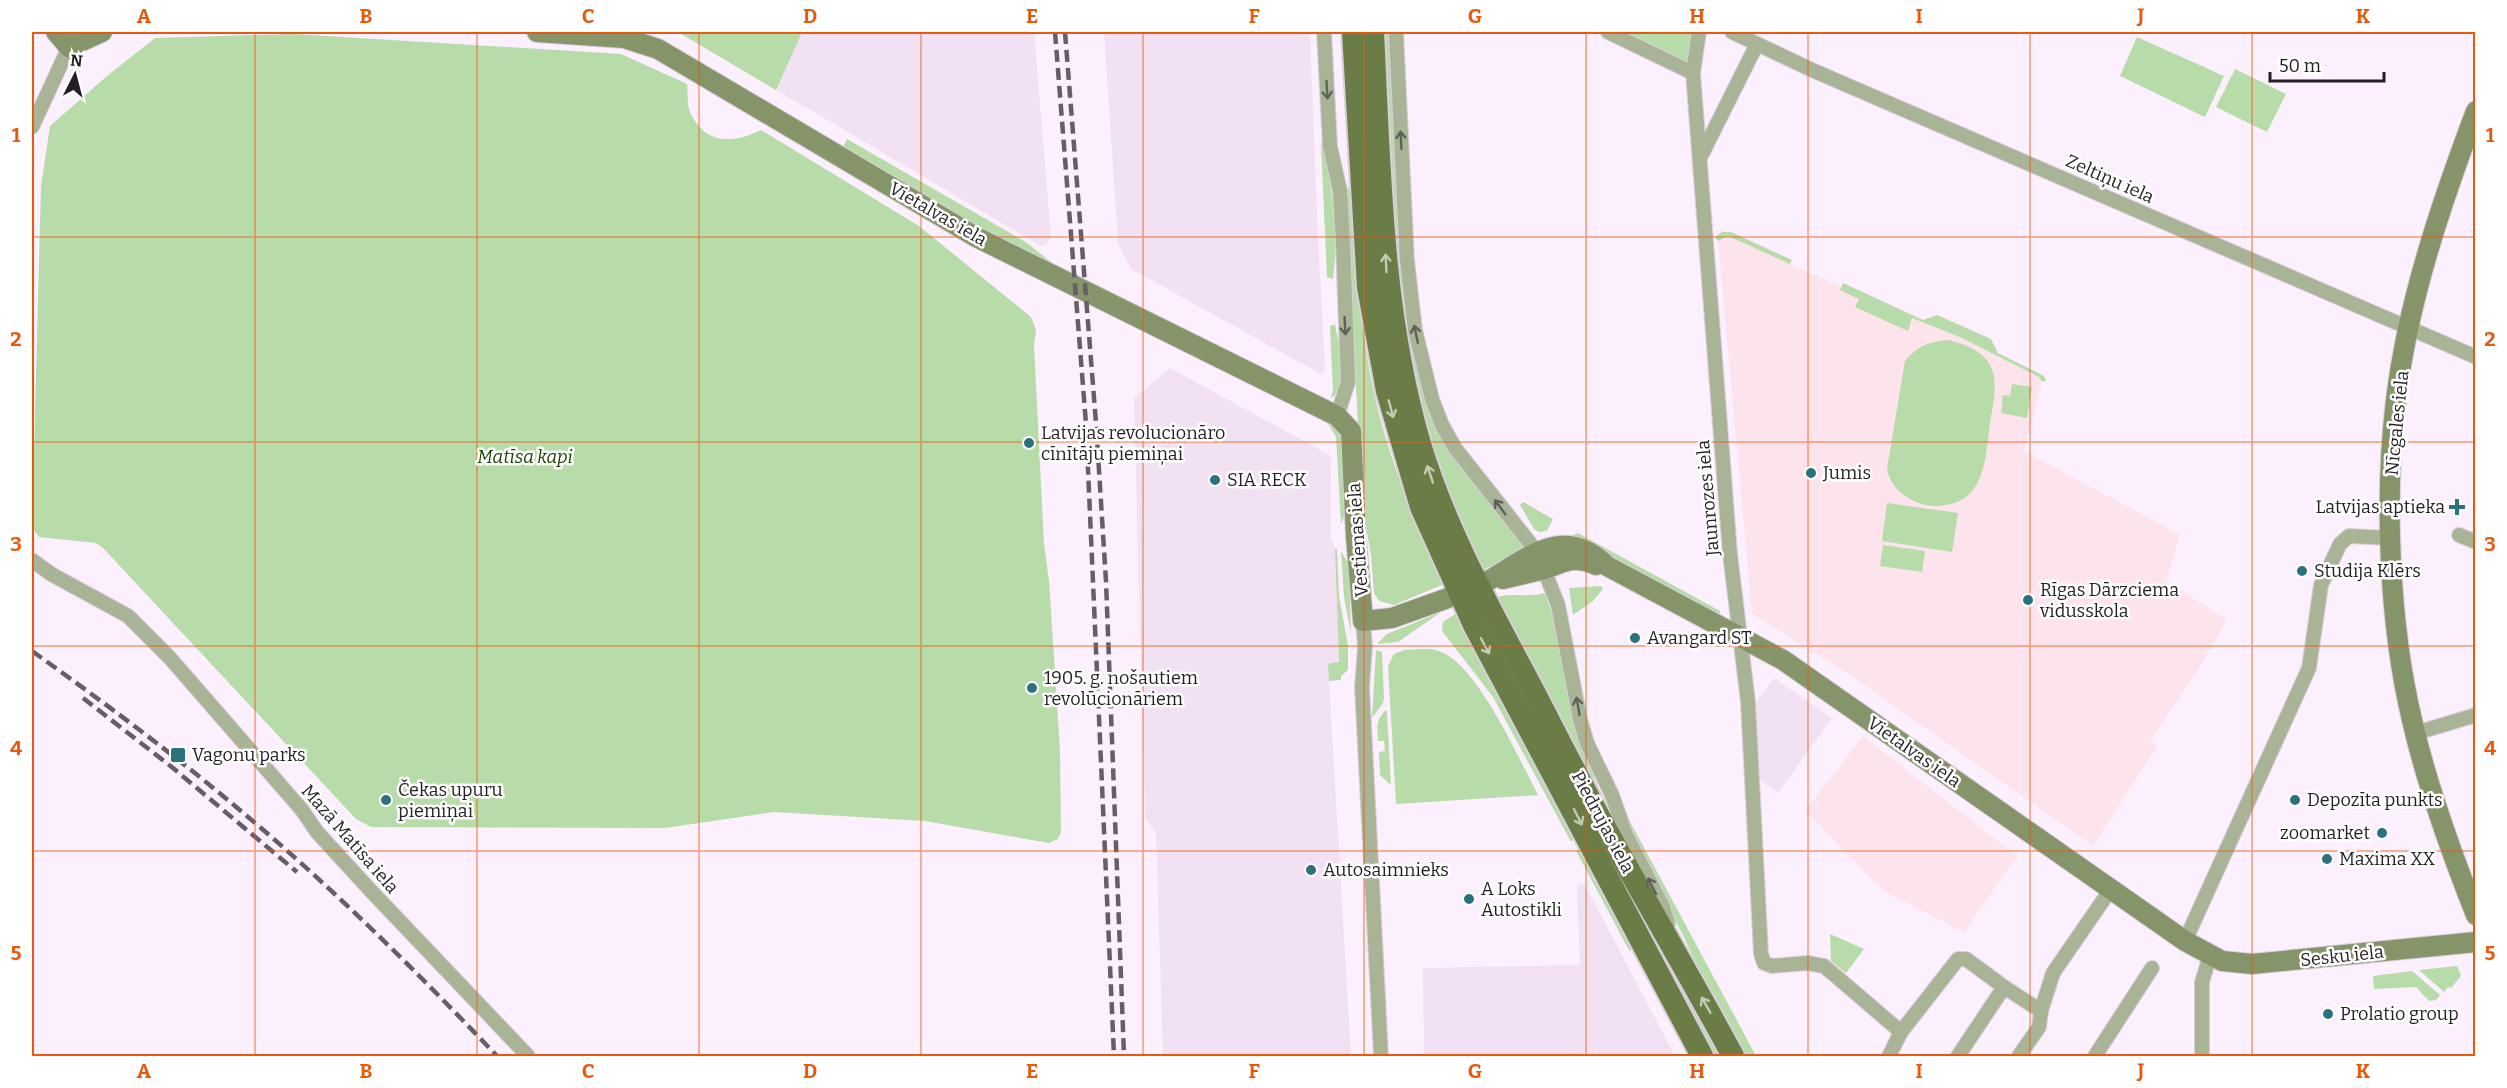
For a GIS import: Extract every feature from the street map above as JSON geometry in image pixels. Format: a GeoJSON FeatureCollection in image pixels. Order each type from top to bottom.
{"type":"FeatureCollection","features":[{"type":"Feature","properties":{"kind":"main road"},"geometry":{"type":"LineString","coordinates":[[1353,32],[1368,287],[1377,344],[1401,446],[1421,507],[1462,592]]}},
{"type":"Feature","properties":{"kind":"main road"},"geometry":{"type":"LineString","coordinates":[[1373,32],[1388,286],[1397,344],[1420,445],[1458,546],[1462,592]]}},
{"type":"Feature","properties":{"kind":"main road","name":"Piedrujas iela"},"geometry":{"type":"LineString","coordinates":[[1462,592],[1599,815],[1733,1056]]}},
{"type":"Feature","properties":{"kind":"main road","name":"Piedrujas iela"},"geometry":{"type":"LineString","coordinates":[[1462,592],[1702,1056]]}},
{"type":"Feature","properties":{"kind":"street"},"geometry":{"type":"LineString","coordinates":[[56,32],[69,46]]}},
{"type":"Feature","properties":{"kind":"street"},"geometry":{"type":"LineString","coordinates":[[32,126],[69,46],[102,32]]}},
{"type":"Feature","properties":{"kind":"street","name":"Vietalvas iela"},"geometry":{"type":"LineString","coordinates":[[537,32],[624,38],[658,49],[976,237],[1337,416]]}},
{"type":"Feature","properties":{"kind":"street"},"geometry":{"type":"LineString","coordinates":[[1324,32],[1330,146],[1340,191],[1348,382],[1337,416]]}},
{"type":"Feature","properties":{"kind":"street"},"geometry":{"type":"LineString","coordinates":[[1396,32],[1408,272],[1415,330],[1432,399],[1442,425],[1455,448],[1540,561],[1558,605],[1580,719],[1587,743],[1612,795],[1626,835],[1663,907],[1680,960]]}},
{"type":"Feature","properties":{"kind":"street"},"geometry":{"type":"LineString","coordinates":[[1608,32],[1693,73]]}},
{"type":"Feature","properties":{"kind":"street","name":"Jaunrozes iela"},"geometry":{"type":"LineString","coordinates":[[1699,32],[1693,73],[1730,544],[1748,702],[1761,954],[1764,963],[1772,966],[1807,963],[1824,966],[1901,1032]]}},
{"type":"Feature","properties":{"kind":"street","name":"Zeltiņu iela"},"geometry":{"type":"LineString","coordinates":[[1732,32],[1806,67],[2475,357]]}},
{"type":"Feature","properties":{"kind":"street"},"geometry":{"type":"LineString","coordinates":[[1701,156],[1757,44]]}},
{"type":"Feature","properties":{"kind":"street","name":"Nīcgales iela"},"geometry":{"type":"LineString","coordinates":[[2475,111],[2447,188],[2409,329],[2396,398],[2393,430],[2390,538],[2398,635],[2416,733],[2429,781],[2475,915]]}},
{"type":"Feature","properties":{"kind":"street","name":"Vestienas iela"},"geometry":{"type":"LineString","coordinates":[[1337,416],[1351,431],[1356,537],[1364,621],[1362,687],[1381,1056]]}},
{"type":"Feature","properties":{"kind":"street"},"geometry":{"type":"LineString","coordinates":[[2459,535],[2475,542]]}},
{"type":"Feature","properties":{"kind":"street"},"geometry":{"type":"LineString","coordinates":[[2185,941],[2308,668],[2321,585],[2340,544],[2349,537],[2390,538]]}},
{"type":"Feature","properties":{"kind":"street","name":"Vietalvas iela"},"geometry":{"type":"LineString","coordinates":[[1540,561],[1551,546],[1570,544],[1596,555],[1607,567],[1783,660],[2111,890],[2210,956]]}},
{"type":"Feature","properties":{"kind":"street","name":"Mazā Matīsa iela"},"geometry":{"type":"LineString","coordinates":[[32,560],[51,574],[128,616],[170,658],[351,870],[528,1056]]}},
{"type":"Feature","properties":{"kind":"street"},"geometry":{"type":"LineString","coordinates":[[1364,621],[1392,618],[1462,592]]}},
{"type":"Feature","properties":{"kind":"street"},"geometry":{"type":"LineString","coordinates":[[2416,733],[2475,715]]}},
{"type":"Feature","properties":{"kind":"street"},"geometry":{"type":"LineString","coordinates":[[2019,1056],[2039,1027],[2041,1011],[2054,974],[2111,890]]}},
{"type":"Feature","properties":{"kind":"street","name":"Sesku iela"},"geometry":{"type":"LineString","coordinates":[[2210,956],[2222,961],[2252,964],[2475,942]]}},
{"type":"Feature","properties":{"kind":"street"},"geometry":{"type":"LineString","coordinates":[[2202,1056],[2202,982],[2210,956]]}},
{"type":"Feature","properties":{"kind":"street"},"geometry":{"type":"LineString","coordinates":[[1889,1056],[1901,1032],[1958,959],[1966,959],[2041,1011]]}},
{"type":"Feature","properties":{"kind":"street"},"geometry":{"type":"LineString","coordinates":[[2095,1056],[2152,968]]}},
{"type":"Feature","properties":{"kind":"street"},"geometry":{"type":"LineString","coordinates":[[1958,1056],[2004,987]]}},
{"type":"Feature","properties":{"kind":"shaded area"},"geometry":{"type":"Polygon","coordinates":[[[678,32],[1034,32],[1051,237],[1047,244],[1041,246],[678,32]]]}},
{"type":"Feature","properties":{"kind":"shaded area"},"geometry":{"type":"Polygon","coordinates":[[[1104,32],[1310,32],[1325,370],[1321,374],[1131,269],[1118,243],[1104,32]]]}},
{"type":"Feature","properties":{"kind":"shaded area","name":"Rīgas Dārzciema vidusskola"},"geometry":{"type":"Polygon","coordinates":[[[1728,236],[1962,338],[2039,377],[2042,381],[2024,451],[2180,535],[2166,581],[2227,620],[2198,670],[2150,741],[2157,746],[2093,846],[1847,673],[1752,614],[1718,241],[1728,236]]]}},
{"type":"Feature","properties":{"kind":"shaded area"},"geometry":{"type":"Polygon","coordinates":[[[1170,368],[1331,456],[1331,538],[1335,549],[1339,663],[1328,665],[1351,1056],[1163,1056],[1156,834],[1145,817],[1134,398],[1170,368]]]}},
{"type":"Feature","properties":{"kind":"shaded area"},"geometry":{"type":"Polygon","coordinates":[[[1774,678],[1832,718],[1778,793],[1760,780],[1756,702],[1774,678]]]}},
{"type":"Feature","properties":{"kind":"shaded area"},"geometry":{"type":"Polygon","coordinates":[[[1863,736],[2017,856],[1964,932],[1884,891],[1805,811],[1863,736]]]}},
{"type":"Feature","properties":{"kind":"shaded area"},"geometry":{"type":"Polygon","coordinates":[[[1585,885],[1675,1056],[1424,1056],[1423,968],[1580,965],[1577,886],[1585,885]]]}},
{"type":"Feature","properties":{"kind":"green space"},"geometry":{"type":"Polygon","coordinates":[[[678,32],[802,32],[776,90],[678,32]]]}},
{"type":"Feature","properties":{"kind":"green space"},"geometry":{"type":"Polygon","coordinates":[[[1382,32],[1389,32],[1403,288],[1413,352],[1422,385],[1463,469],[1524,548],[1518,556],[1479,571],[1462,537],[1415,397],[1396,277],[1382,32]]]}},
{"type":"Feature","properties":{"kind":"green space"},"geometry":{"type":"Polygon","coordinates":[[[1618,32],[1692,32],[1689,61],[1687,63],[1618,32]]]}},
{"type":"Feature","properties":{"kind":"green space","name":"Matīsa kapi"},"geometry":{"type":"Polygon","coordinates":[[[293,34],[621,54],[687,84],[690,112],[703,131],[721,139],[730,139],[751,135],[761,130],[919,226],[1031,317],[1036,330],[1034,345],[1044,544],[1049,581],[1060,750],[1061,832],[1058,839],[1049,843],[925,821],[774,812],[665,828],[371,827],[356,819],[103,548],[96,543],[39,537],[33,529],[33,492],[41,186],[50,126],[155,38],[293,34]]]}},
{"type":"Feature","properties":{"kind":"green space"},"geometry":{"type":"Polygon","coordinates":[[[2137,37],[2224,76],[2205,117],[2120,76],[2137,37]]]}},
{"type":"Feature","properties":{"kind":"green space"},"geometry":{"type":"Polygon","coordinates":[[[2235,69],[2286,94],[2267,132],[2216,107],[2235,69]]]}},
{"type":"Feature","properties":{"kind":"green space"},"geometry":{"type":"Polygon","coordinates":[[[847,139],[1026,242],[1052,263],[1068,272],[1005,242],[843,147],[847,139]]]}},
{"type":"Feature","properties":{"kind":"green space"},"geometry":{"type":"Polygon","coordinates":[[[1324,141],[1335,216],[1336,247],[1333,279],[1327,277],[1321,144],[1324,141]]]}},
{"type":"Feature","properties":{"kind":"green space"},"geometry":{"type":"Polygon","coordinates":[[[1349,187],[1363,330],[1378,411],[1396,470],[1442,585],[1394,605],[1379,601],[1374,593],[1371,555],[1362,503],[1346,190],[1349,187]]]}},
{"type":"Feature","properties":{"kind":"green space"},"geometry":{"type":"Polygon","coordinates":[[[1722,232],[1731,232],[1792,260],[1790,264],[1728,236],[1718,241],[1715,237],[1722,232]]]}},
{"type":"Feature","properties":{"kind":"green space"},"geometry":{"type":"Polygon","coordinates":[[[1843,283],[1923,320],[1937,315],[1991,339],[1998,353],[2044,376],[2046,381],[2042,381],[2039,377],[1962,338],[1912,318],[1908,331],[1855,307],[1859,299],[1840,290],[1843,283]]]}},
{"type":"Feature","properties":{"kind":"green space"},"geometry":{"type":"Polygon","coordinates":[[[1335,324],[1344,374],[1338,392],[1331,398],[1333,391],[1330,326],[1335,324]]]}},
{"type":"Feature","properties":{"kind":"green space"},"geometry":{"type":"Polygon","coordinates":[[[1947,340],[1971,348],[1982,355],[1990,365],[1995,386],[1994,401],[1985,459],[1978,483],[1963,499],[1951,504],[1929,506],[1916,502],[1901,493],[1891,480],[1887,469],[1905,361],[1924,346],[1947,340]]]}},
{"type":"Feature","properties":{"kind":"green space"},"geometry":{"type":"Polygon","coordinates":[[[2012,384],[2032,387],[2027,418],[2001,413],[2003,395],[2010,396],[2012,384]]]}},
{"type":"Feature","properties":{"kind":"green space"},"geometry":{"type":"Polygon","coordinates":[[[1326,420],[1340,432],[1343,439],[1346,512],[1341,524],[1336,437],[1326,420]]]}},
{"type":"Feature","properties":{"kind":"green space"},"geometry":{"type":"Polygon","coordinates":[[[1523,502],[1553,519],[1547,531],[1539,532],[1534,529],[1520,505],[1523,502]]]}},
{"type":"Feature","properties":{"kind":"green space"},"geometry":{"type":"Polygon","coordinates":[[[1887,503],[1958,513],[1952,552],[1882,541],[1887,503]]]}},
{"type":"Feature","properties":{"kind":"green space"},"geometry":{"type":"Polygon","coordinates":[[[1578,533],[1720,611],[1718,617],[1559,540],[1578,533]]]}},
{"type":"Feature","properties":{"kind":"green space"},"geometry":{"type":"Polygon","coordinates":[[[1883,545],[1925,551],[1922,572],[1880,566],[1883,545]]]}},
{"type":"Feature","properties":{"kind":"green space"},"geometry":{"type":"Polygon","coordinates":[[[1335,549],[1337,549],[1339,596],[1348,646],[1348,670],[1341,676],[1341,680],[1329,681],[1328,664],[1339,662],[1335,549]]]}},
{"type":"Feature","properties":{"kind":"green space"},"geometry":{"type":"Polygon","coordinates":[[[1341,551],[1349,565],[1351,634],[1344,597],[1341,551]]]}},
{"type":"Feature","properties":{"kind":"green space"},"geometry":{"type":"Polygon","coordinates":[[[1601,586],[1603,589],[1593,601],[1573,615],[1569,588],[1601,586]]]}},
{"type":"Feature","properties":{"kind":"green space"},"geometry":{"type":"Polygon","coordinates":[[[1545,593],[1556,626],[1578,737],[1603,799],[1601,800],[1494,598],[1545,593]]]}},
{"type":"Feature","properties":{"kind":"green space"},"geometry":{"type":"Polygon","coordinates":[[[1441,612],[1398,642],[1377,644],[1387,634],[1441,612]]]}},
{"type":"Feature","properties":{"kind":"green space"},"geometry":{"type":"Polygon","coordinates":[[[1455,614],[1568,818],[1576,836],[1571,842],[1493,697],[1442,631],[1443,622],[1455,614]]]}},
{"type":"Feature","properties":{"kind":"green space"},"geometry":{"type":"Polygon","coordinates":[[[1376,650],[1382,652],[1384,698],[1372,718],[1376,650]]]}},
{"type":"Feature","properties":{"kind":"green space"},"geometry":{"type":"Polygon","coordinates":[[[1404,650],[1437,650],[1455,661],[1469,675],[1496,715],[1538,795],[1396,804],[1388,666],[1394,654],[1404,650]]]}},
{"type":"Feature","properties":{"kind":"green space"},"geometry":{"type":"Polygon","coordinates":[[[1386,710],[1391,785],[1380,775],[1379,752],[1385,751],[1384,741],[1378,741],[1377,728],[1380,717],[1386,710]]]}},
{"type":"Feature","properties":{"kind":"green space"},"geometry":{"type":"Polygon","coordinates":[[[1619,801],[1756,1056],[1744,1056],[1705,984],[1683,935],[1638,854],[1619,801]]]}},
{"type":"Feature","properties":{"kind":"green space"},"geometry":{"type":"Polygon","coordinates":[[[1580,849],[1627,937],[1631,947],[1630,952],[1576,851],[1580,849]]]}},
{"type":"Feature","properties":{"kind":"green space"},"geometry":{"type":"Polygon","coordinates":[[[1629,891],[1723,1056],[1711,1056],[1629,891]]]}},
{"type":"Feature","properties":{"kind":"green space"},"geometry":{"type":"Polygon","coordinates":[[[1830,934],[1864,949],[1846,973],[1831,961],[1830,934]]]}},
{"type":"Feature","properties":{"kind":"green space"},"geometry":{"type":"Polygon","coordinates":[[[2457,966],[2461,976],[2451,988],[2448,987],[2444,992],[2419,970],[2457,966]]]}},
{"type":"Feature","properties":{"kind":"green space"},"geometry":{"type":"Polygon","coordinates":[[[2412,971],[2440,995],[2436,1000],[2429,1001],[2416,987],[2374,989],[2373,976],[2412,971]]]}},
{"type":"Feature","properties":{"kind":"railway"},"geometry":{"type":"LineString","coordinates":[[1055,32],[1086,424],[1114,1056]]}},
{"type":"Feature","properties":{"kind":"railway"},"geometry":{"type":"LineString","coordinates":[[1065,32],[1106,581],[1124,1056]]}},
{"type":"Feature","properties":{"kind":"railway"},"geometry":{"type":"LineString","coordinates":[[32,651],[169,753],[281,845],[376,933],[497,1056]]}},
{"type":"Feature","properties":{"kind":"railway"},"geometry":{"type":"LineString","coordinates":[[83,698],[173,768],[297,872]]}},
{"type":"Feature","properties":{"kind":"place","name":"Latvijas revolucionāro cīnītāju piemiņai"},"geometry":{"type":"Point","coordinates":[1029,443]}},
{"type":"Feature","properties":{"kind":"place","name":"Jumis"},"geometry":{"type":"Point","coordinates":[1811,473]}},
{"type":"Feature","properties":{"kind":"place","name":"SIA RECK"},"geometry":{"type":"Point","coordinates":[1215,480]}},
{"type":"Feature","properties":{"kind":"place","name":"Latvijas aptieka"},"geometry":{"type":"Point","coordinates":[2457,507]}},
{"type":"Feature","properties":{"kind":"place","name":"Studija Klērs"},"geometry":{"type":"Point","coordinates":[2302,571]}},
{"type":"Feature","properties":{"kind":"place","name":"Rīgas Dārzciema vidusskola"},"geometry":{"type":"Point","coordinates":[2028,600]}},
{"type":"Feature","properties":{"kind":"place","name":"Avangard ST"},"geometry":{"type":"Point","coordinates":[1635,638]}},
{"type":"Feature","properties":{"kind":"place","name":"1905. g. nošautiem revolūcionāriem"},"geometry":{"type":"Point","coordinates":[1032,688]}},
{"type":"Feature","properties":{"kind":"place","name":"Vagonu parks"},"geometry":{"type":"Point","coordinates":[178,755]}},
{"type":"Feature","properties":{"kind":"place","name":"Čekas upuru piemiņai"},"geometry":{"type":"Point","coordinates":[386,800]}},
{"type":"Feature","properties":{"kind":"place","name":"Depozīta punkts"},"geometry":{"type":"Point","coordinates":[2295,800]}},
{"type":"Feature","properties":{"kind":"place","name":"zoomarket"},"geometry":{"type":"Point","coordinates":[2382,833]}},
{"type":"Feature","properties":{"kind":"place","name":"Maxima XX"},"geometry":{"type":"Point","coordinates":[2327,859]}},
{"type":"Feature","properties":{"kind":"place","name":"Autosaimnieks"},"geometry":{"type":"Point","coordinates":[1311,870]}},
{"type":"Feature","properties":{"kind":"place","name":"A Loks Autostikli"},"geometry":{"type":"Point","coordinates":[1469,899]}},
{"type":"Feature","properties":{"kind":"place","name":"Prolatio group"},"geometry":{"type":"Point","coordinates":[2328,1014]}}]}
